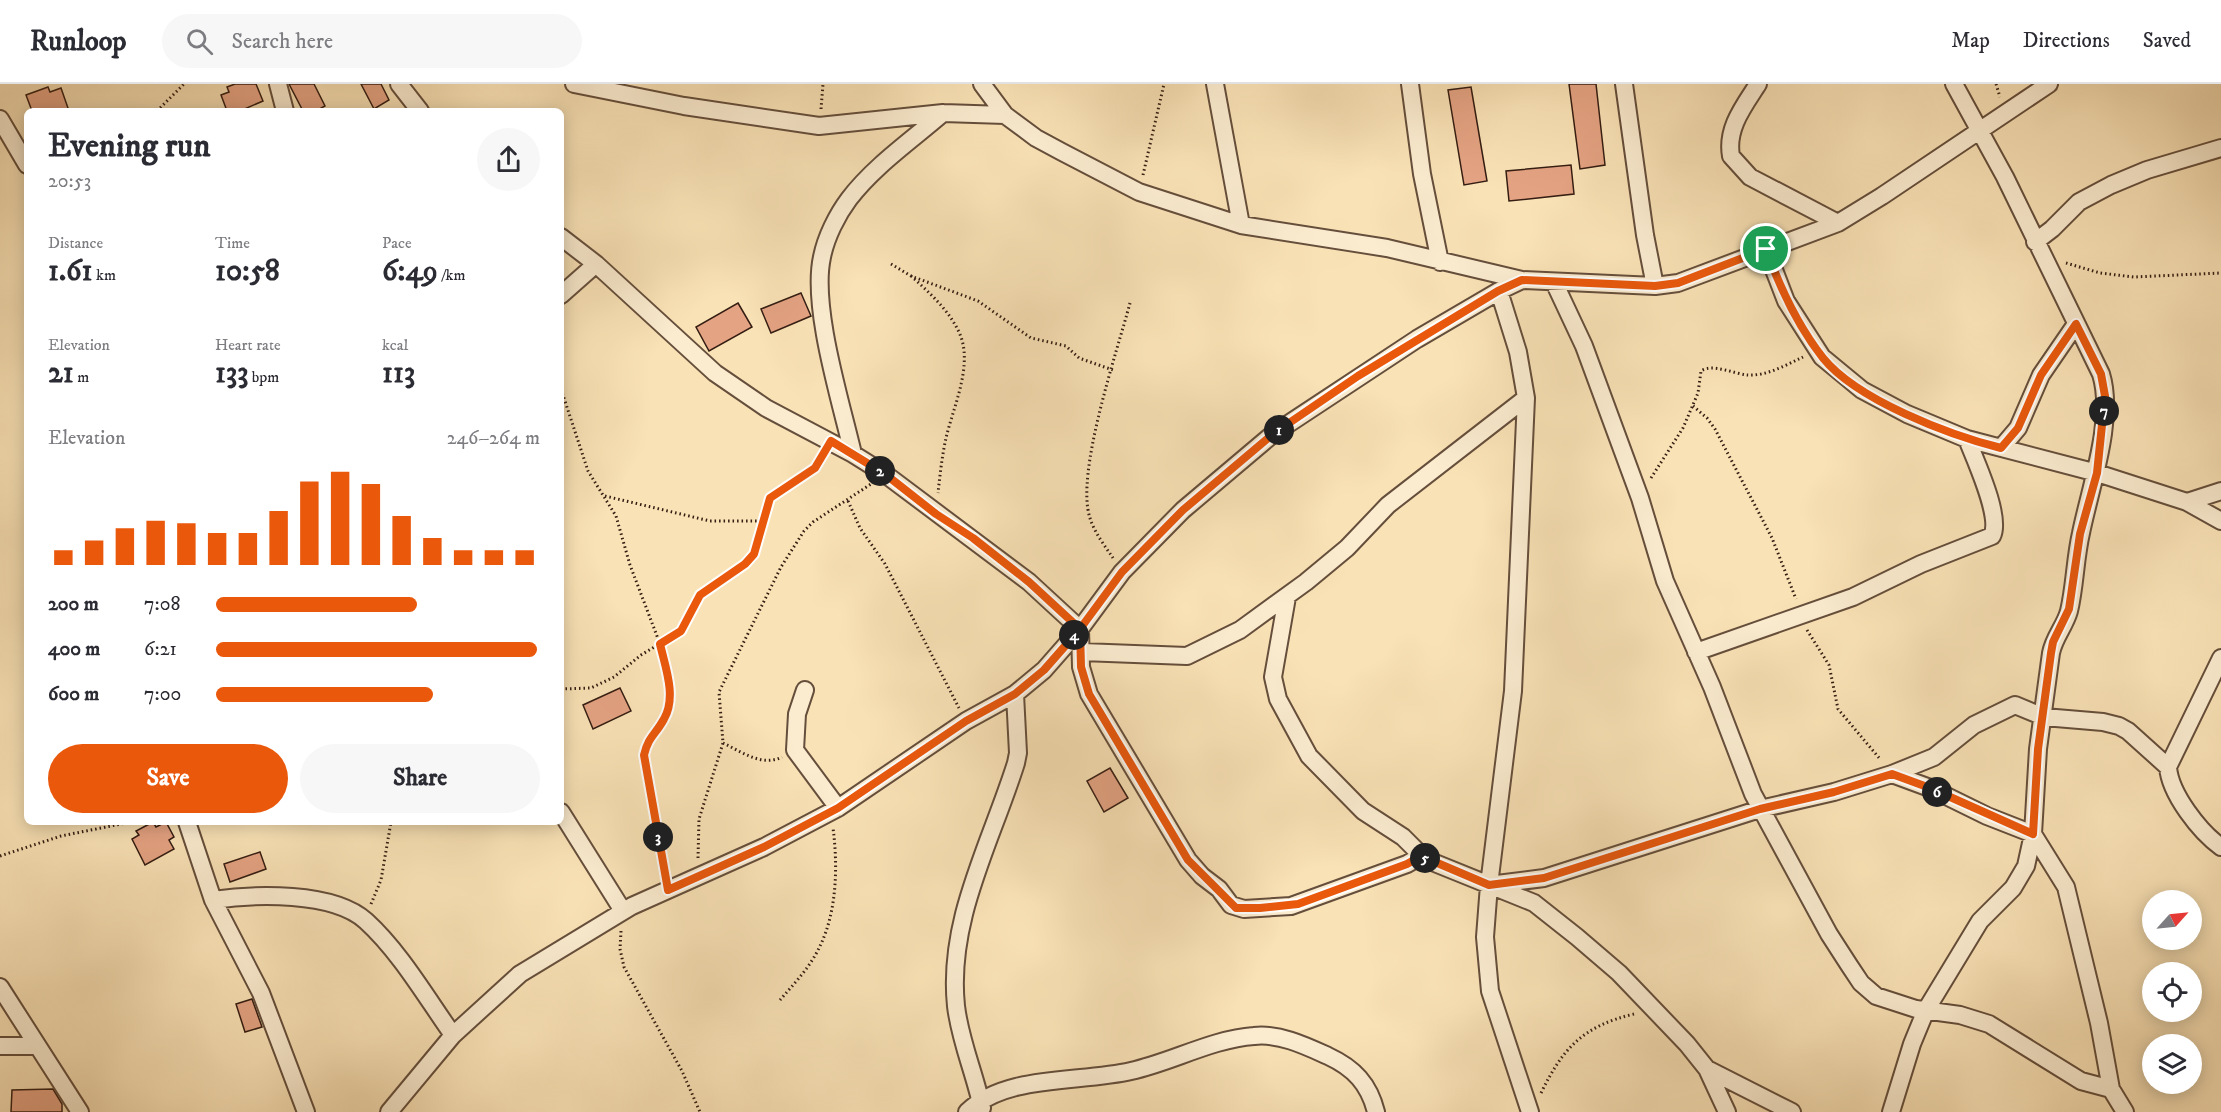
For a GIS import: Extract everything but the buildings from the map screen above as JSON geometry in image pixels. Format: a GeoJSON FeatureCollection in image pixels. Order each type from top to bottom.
{"type":"FeatureCollection","features":[{"type":"Feature","properties":{"kind":"street"},"geometry":{"type":"LineString","coordinates":[[278,84],[284,108]]}},
{"type":"Feature","properties":{"kind":"street"},"geometry":{"type":"LineString","coordinates":[[399,84],[418,108]]}},
{"type":"Feature","properties":{"kind":"street"},"geometry":{"type":"LineString","coordinates":[[574,84],[684,106],[819,126],[943,113],[1005,115]]}},
{"type":"Feature","properties":{"kind":"street"},"geometry":{"type":"LineString","coordinates":[[982,84],[1005,115],[1035,138],[1139,192],[1241,225],[1387,248],[1522,280],[1655,286],[1678,283],[1838,223],[2049,84]]}},
{"type":"Feature","properties":{"kind":"street"},"geometry":{"type":"LineString","coordinates":[[1215,84],[1241,225]]}},
{"type":"Feature","properties":{"kind":"street"},"geometry":{"type":"LineString","coordinates":[[1410,84],[1422,174],[1440,262]]}},
{"type":"Feature","properties":{"kind":"street"},"geometry":{"type":"LineString","coordinates":[[1624,84],[1645,235],[1655,286]]}},
{"type":"Feature","properties":{"kind":"street"},"geometry":{"type":"LineString","coordinates":[[1758,84],[1734,125],[1729,146],[1731,156],[1750,177],[1838,223]]}},
{"type":"Feature","properties":{"kind":"street"},"geometry":{"type":"LineString","coordinates":[[1891,1112],[1912,1044],[1926,1010],[1980,921],[2013,888],[2021,875],[2033,834],[2038,749],[2053,642],[2069,609],[2080,534],[2097,473],[2104,384],[2005,177],[1978,132],[1954,84]]}},
{"type":"Feature","properties":{"kind":"street"},"geometry":{"type":"LineString","coordinates":[[853,454],[819,300],[822,255],[837,217],[849,199],[866,180],[943,113]]}},
{"type":"Feature","properties":{"kind":"street"},"geometry":{"type":"LineString","coordinates":[[0,119],[24,160]]}},
{"type":"Feature","properties":{"kind":"street"},"geometry":{"type":"LineString","coordinates":[[2035,242],[2052,229],[2079,202],[2110,185],[2146,170],[2221,148]]}},
{"type":"Feature","properties":{"kind":"street"},"geometry":{"type":"LineString","coordinates":[[564,239],[596,264],[715,373],[766,408],[831,441],[885,474],[1029,582],[1080,629],[1081,667],[1089,694],[1185,855],[1231,905],[1260,908],[1298,904],[1407,864],[1421,856]]}},
{"type":"Feature","properties":{"kind":"street"},"geometry":{"type":"LineString","coordinates":[[1766,249],[1786,301],[1819,351],[1827,362],[1862,390],[1907,414],[1967,439],[2097,473],[2187,502],[2221,521]]}},
{"type":"Feature","properties":{"kind":"street"},"geometry":{"type":"LineString","coordinates":[[564,292],[596,264]]}},
{"type":"Feature","properties":{"kind":"street"},"geometry":{"type":"LineString","coordinates":[[389,1112],[453,1035],[520,974],[623,911],[764,847],[834,810],[966,721],[1015,694],[1044,670],[1080,629],[1122,572],[1183,510],[1273,434],[1358,376],[1498,291],[1522,280]]}},
{"type":"Feature","properties":{"kind":"street"},"geometry":{"type":"LineString","coordinates":[[1554,282],[1584,346],[1640,498],[1665,581],[1760,809],[1829,934],[1861,983],[1884,999],[1926,1010],[1960,1015],[1989,1024],[2081,1081],[2110,1089]]}},
{"type":"Feature","properties":{"kind":"street"},"geometry":{"type":"LineString","coordinates":[[1498,291],[1518,352],[1526,398],[1513,692],[1489,885],[1485,937],[1490,991],[1530,1112]]}},
{"type":"Feature","properties":{"kind":"street"},"geometry":{"type":"LineString","coordinates":[[2001,448],[2018,428],[2041,375],[2076,324]]}},
{"type":"Feature","properties":{"kind":"street"},"geometry":{"type":"LineString","coordinates":[[1082,652],[1187,656],[1240,630],[1287,597],[1347,548],[1388,505],[1526,398]]}},
{"type":"Feature","properties":{"kind":"street"},"geometry":{"type":"LineString","coordinates":[[1696,652],[1801,616],[1992,536],[1994,527],[1991,505],[1967,439]]}},
{"type":"Feature","properties":{"kind":"street"},"geometry":{"type":"LineString","coordinates":[[2187,502],[2221,491]]}},
{"type":"Feature","properties":{"kind":"street"},"geometry":{"type":"LineString","coordinates":[[1287,597],[1273,677],[1278,699],[1287,720],[1309,756],[1363,810],[1403,837],[1421,856],[1534,903],[1619,973],[1656,1010],[1707,1069],[1727,1112]]}},
{"type":"Feature","properties":{"kind":"street"},"geometry":{"type":"LineString","coordinates":[[2168,767],[2221,658]]}},
{"type":"Feature","properties":{"kind":"street"},"geometry":{"type":"LineString","coordinates":[[805,690],[797,714],[795,750],[834,810]]}},
{"type":"Feature","properties":{"kind":"street"},"geometry":{"type":"LineString","coordinates":[[981,1106],[959,1024],[955,988],[957,958],[973,876],[1016,763],[1018,753],[1015,694]]}},
{"type":"Feature","properties":{"kind":"street"},"geometry":{"type":"LineString","coordinates":[[1489,885],[1544,878],[1760,809],[1834,792],[1892,774],[1934,757],[1974,725],[2009,707],[2021,706],[2044,717],[2103,722],[2128,731],[2168,767],[2172,782],[2195,824],[2221,847]]}},
{"type":"Feature","properties":{"kind":"street"},"geometry":{"type":"LineString","coordinates":[[1892,774],[1930,788],[2033,834],[2066,887],[2099,1023],[2110,1089],[2125,1112]]}},
{"type":"Feature","properties":{"kind":"street"},"geometry":{"type":"LineString","coordinates":[[564,817],[623,911]]}},
{"type":"Feature","properties":{"kind":"street"},"geometry":{"type":"LineString","coordinates":[[188,825],[213,900],[261,993],[306,1112]]}},
{"type":"Feature","properties":{"kind":"street"},"geometry":{"type":"LineString","coordinates":[[213,900],[251,895],[303,899],[337,906],[365,920],[401,962],[453,1035]]}},
{"type":"Feature","properties":{"kind":"street"},"geometry":{"type":"LineString","coordinates":[[0,987],[80,1112]]}},
{"type":"Feature","properties":{"kind":"street"},"geometry":{"type":"LineString","coordinates":[[967,1112],[1029,1084],[1131,1071],[1256,1035],[1306,1046],[1353,1071],[1365,1084],[1376,1112]]}},
{"type":"Feature","properties":{"kind":"street"},"geometry":{"type":"LineString","coordinates":[[0,1046],[36,1046]]}},
{"type":"Feature","properties":{"kind":"street"},"geometry":{"type":"LineString","coordinates":[[1707,1069],[1792,1112]]}},
{"type":"Feature","properties":{"kind":"street"},"geometry":{"type":"LineString","coordinates":[[67,1112],[71,1095]]}},
{"type":"Feature","properties":{"kind":"path"},"geometry":{"type":"LineString","coordinates":[[160,108],[184,84]]}},
{"type":"Feature","properties":{"kind":"path"},"geometry":{"type":"LineString","coordinates":[[819,126],[823,84]]}},
{"type":"Feature","properties":{"kind":"path"},"geometry":{"type":"LineString","coordinates":[[1139,192],[1164,84]]}},
{"type":"Feature","properties":{"kind":"path"},"geometry":{"type":"LineString","coordinates":[[2043,257],[2120,277],[2221,273]]}},
{"type":"Feature","properties":{"kind":"path"},"geometry":{"type":"LineString","coordinates":[[891,264],[911,276],[969,296],[1023,334],[1066,346],[1079,358],[1113,370]]}},
{"type":"Feature","properties":{"kind":"path"},"geometry":{"type":"LineString","coordinates":[[911,276],[944,309],[956,327],[964,349],[961,379],[946,441],[936,514]]}},
{"type":"Feature","properties":{"kind":"path"},"geometry":{"type":"LineString","coordinates":[[1122,572],[1090,518],[1088,496],[1090,454],[1130,303]]}},
{"type":"Feature","properties":{"kind":"path"},"geometry":{"type":"LineString","coordinates":[[1640,498],[1683,428],[1693,406],[1700,374],[1707,367],[1750,375],[1764,373],[1819,351]]}},
{"type":"Feature","properties":{"kind":"path"},"geometry":{"type":"LineString","coordinates":[[564,398],[588,471],[616,516],[630,565],[660,644],[670,698],[666,717],[647,741],[644,755],[668,890]]}},
{"type":"Feature","properties":{"kind":"path"},"geometry":{"type":"LineString","coordinates":[[1693,406],[1707,418],[1714,429],[1772,538],[1788,573],[1801,616],[1813,641],[1829,665],[1838,709],[1892,774]]}},
{"type":"Feature","properties":{"kind":"path"},"geometry":{"type":"LineString","coordinates":[[564,689],[591,688],[614,677],[681,631],[700,595],[745,564],[754,554],[770,498],[815,468],[831,441]]}},
{"type":"Feature","properties":{"kind":"path"},"geometry":{"type":"LineString","coordinates":[[698,876],[699,819],[723,743],[724,732],[719,692],[781,567],[813,522],[848,501],[885,474]]}},
{"type":"Feature","properties":{"kind":"path"},"geometry":{"type":"LineString","coordinates":[[605,496],[710,521],[762,521]]}},
{"type":"Feature","properties":{"kind":"path"},"geometry":{"type":"LineString","coordinates":[[848,501],[860,528],[885,564],[966,721]]}},
{"type":"Feature","properties":{"kind":"path"},"geometry":{"type":"LineString","coordinates":[[723,743],[760,760],[771,762],[795,750]]}},
{"type":"Feature","properties":{"kind":"path"},"geometry":{"type":"LineString","coordinates":[[780,1000],[808,966],[826,934],[834,891],[836,846],[834,810]]}},
{"type":"Feature","properties":{"kind":"path"},"geometry":{"type":"LineString","coordinates":[[0,856],[62,836],[115,825]]}},
{"type":"Feature","properties":{"kind":"path"},"geometry":{"type":"LineString","coordinates":[[365,920],[381,880],[390,825]]}},
{"type":"Feature","properties":{"kind":"path"},"geometry":{"type":"LineString","coordinates":[[623,911],[620,949],[624,967],[682,1071],[700,1112]]}},
{"type":"Feature","properties":{"kind":"path"},"geometry":{"type":"LineString","coordinates":[[1540,1097],[1557,1062],[1579,1038],[1608,1021],[1656,1010]]}},
{"type":"Feature","properties":{"kind":"route"},"geometry":{"type":"LineString","coordinates":[[1766,249],[1678,283],[1655,286],[1522,280],[1498,291],[1358,376],[1273,434],[1183,510],[1122,572],[1080,629],[1029,582],[973,538],[936,514],[885,474],[831,441],[815,468],[770,498],[754,554],[745,564],[711,585],[700,595],[681,631],[660,644],[670,698],[666,717],[647,741],[644,755],[668,890],[764,847],[838,808],[966,721],[1015,694],[1044,670],[1080,629],[1081,667],[1089,694],[1188,860],[1236,908],[1291,906],[1375,873],[1407,864],[1421,856],[1489,885],[1544,878],[1760,809],[1834,792],[1892,774],[1930,788],[1987,816],[2033,834],[2038,749],[2051,653],[2053,642],[2066,620],[2069,609],[2080,534],[2097,473],[2105,396],[2101,374],[2076,324],[2037,381],[2013,436],[2001,448],[1967,439],[1907,414],[1862,390],[1827,362],[1786,301],[1766,249]]}}]}
